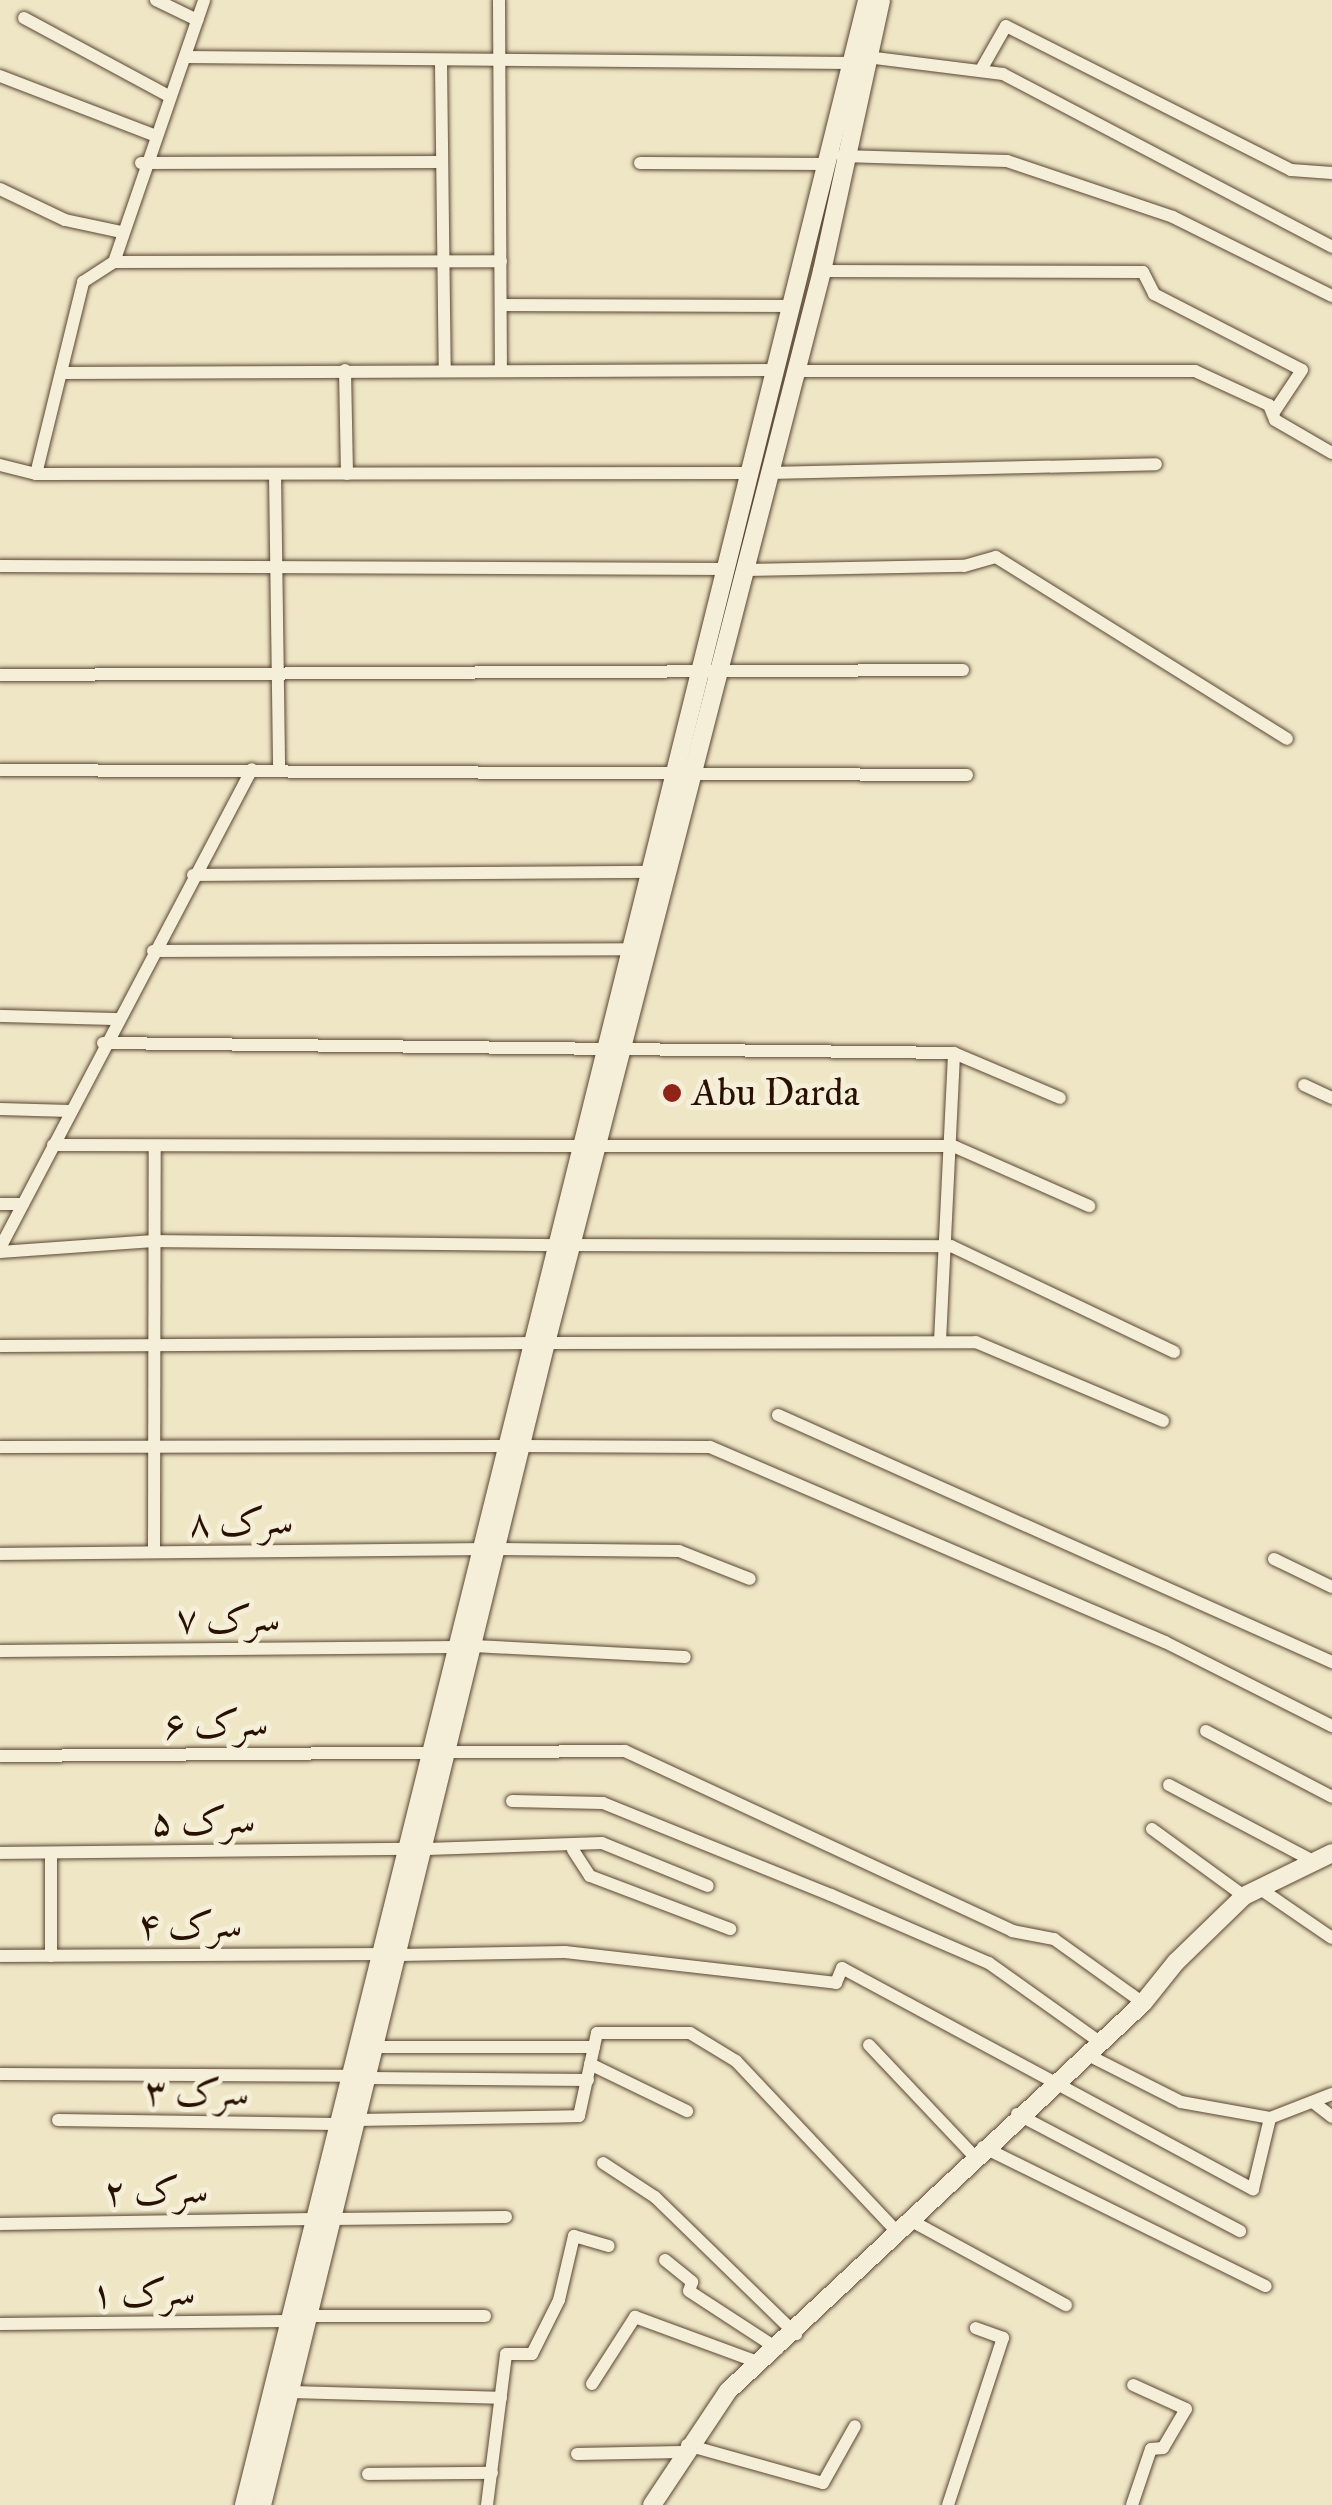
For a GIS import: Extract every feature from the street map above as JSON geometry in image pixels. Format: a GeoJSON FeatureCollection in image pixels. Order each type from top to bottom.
{"type":"FeatureCollection","features":[{"type":"Feature","properties":{"kind":"street"},"geometry":{"type":"LineString","coordinates":[[156,0],[197,20]]}},
{"type":"Feature","properties":{"kind":"street"},"geometry":{"type":"LineString","coordinates":[[114,262],[141,163],[204,0]]}},
{"type":"Feature","properties":{"kind":"street"},"geometry":{"type":"LineString","coordinates":[[499,0],[501,368]]}},
{"type":"Feature","properties":{"kind":"street"},"geometry":{"type":"LineString","coordinates":[[859,60],[867,0]]}},
{"type":"Feature","properties":{"kind":"street"},"geometry":{"type":"LineString","coordinates":[[785,371],[792,306],[859,60],[881,0]]}},
{"type":"Feature","properties":{"kind":"street"},"geometry":{"type":"LineString","coordinates":[[24,18],[169,96]]}},
{"type":"Feature","properties":{"kind":"street"},"geometry":{"type":"LineString","coordinates":[[982,68],[1006,26],[1291,170],[1332,173]]}},
{"type":"Feature","properties":{"kind":"street"},"geometry":{"type":"LineString","coordinates":[[185,56],[500,64],[859,60],[982,68],[1332,246]]}},
{"type":"Feature","properties":{"kind":"street"},"geometry":{"type":"LineString","coordinates":[[441,63],[446,369]]}},
{"type":"Feature","properties":{"kind":"street"},"geometry":{"type":"LineString","coordinates":[[0,76],[151,134]]}},
{"type":"Feature","properties":{"kind":"street"},"geometry":{"type":"LineString","coordinates":[[244,2505],[288,2321],[357,2120],[376,2047],[407,1849],[466,1647],[785,371],[822,270],[834,160]]}},
{"type":"Feature","properties":{"kind":"street"},"geometry":{"type":"LineString","coordinates":[[640,162],[1007,161],[1172,216],[1332,296]]}},
{"type":"Feature","properties":{"kind":"street"},"geometry":{"type":"LineString","coordinates":[[141,163],[442,162]]}},
{"type":"Feature","properties":{"kind":"street"},"geometry":{"type":"LineString","coordinates":[[0,189],[50,215],[122,232]]}},
{"type":"Feature","properties":{"kind":"street"},"geometry":{"type":"LineString","coordinates":[[36,474],[83,282],[114,262],[501,261]]}},
{"type":"Feature","properties":{"kind":"street"},"geometry":{"type":"LineString","coordinates":[[822,270],[1143,272],[1154,294],[1302,370],[1274,412]]}},
{"type":"Feature","properties":{"kind":"street"},"geometry":{"type":"LineString","coordinates":[[501,305],[792,306]]}},
{"type":"Feature","properties":{"kind":"street"},"geometry":{"type":"LineString","coordinates":[[61,373],[501,368],[1184,370],[1274,412],[1332,453]]}},
{"type":"Feature","properties":{"kind":"street"},"geometry":{"type":"LineString","coordinates":[[345,370],[347,474]]}},
{"type":"Feature","properties":{"kind":"street"},"geometry":{"type":"LineString","coordinates":[[0,465],[36,474],[347,474],[760,473],[1156,464]]}},
{"type":"Feature","properties":{"kind":"street"},"geometry":{"type":"LineString","coordinates":[[275,474],[279,769]]}},
{"type":"Feature","properties":{"kind":"street"},"geometry":{"type":"LineString","coordinates":[[0,566],[736,570],[964,566],[996,557],[1287,739]]}},
{"type":"Feature","properties":{"kind":"street"},"geometry":{"type":"LineString","coordinates":[[0,675],[963,670]]}},
{"type":"Feature","properties":{"kind":"street"},"geometry":{"type":"LineString","coordinates":[[252,769],[103,1044],[0,1250],[154,1241],[951,1246],[1174,1352]]}},
{"type":"Feature","properties":{"kind":"street"},"geometry":{"type":"LineString","coordinates":[[0,770],[966,775]]}},
{"type":"Feature","properties":{"kind":"street"},"geometry":{"type":"LineString","coordinates":[[193,874],[660,872]]}},
{"type":"Feature","properties":{"kind":"street"},"geometry":{"type":"LineString","coordinates":[[153,951],[640,949]]}},
{"type":"Feature","properties":{"kind":"street"},"geometry":{"type":"LineString","coordinates":[[0,1016],[117,1018]]}},
{"type":"Feature","properties":{"kind":"street"},"geometry":{"type":"LineString","coordinates":[[103,1044],[616,1044],[954,1053],[1060,1098]]}},
{"type":"Feature","properties":{"kind":"street"},"geometry":{"type":"LineString","coordinates":[[940,1341],[951,1246],[954,1053]]}},
{"type":"Feature","properties":{"kind":"street"},"geometry":{"type":"LineString","coordinates":[[1304,1085],[1332,1098]]}},
{"type":"Feature","properties":{"kind":"street"},"geometry":{"type":"LineString","coordinates":[[0,1109],[70,1110]]}},
{"type":"Feature","properties":{"kind":"street"},"geometry":{"type":"LineString","coordinates":[[53,1145],[954,1146],[1089,1206]]}},
{"type":"Feature","properties":{"kind":"street"},"geometry":{"type":"LineString","coordinates":[[154,1552],[155,1147]]}},
{"type":"Feature","properties":{"kind":"street"},"geometry":{"type":"LineString","coordinates":[[0,1204],[22,1204]]}},
{"type":"Feature","properties":{"kind":"street"},"geometry":{"type":"LineString","coordinates":[[0,1346],[976,1342],[1164,1420]]}},
{"type":"Feature","properties":{"kind":"street"},"geometry":{"type":"LineString","coordinates":[[778,1415],[1332,1662]]}},
{"type":"Feature","properties":{"kind":"street"},"geometry":{"type":"LineString","coordinates":[[0,1447],[710,1447],[1165,1642],[1332,1726]]}},
{"type":"Feature","properties":{"kind":"street","name":"سرک ۸"},"geometry":{"type":"LineString","coordinates":[[0,1554],[679,1551],[750,1579]]}},
{"type":"Feature","properties":{"kind":"street"},"geometry":{"type":"LineString","coordinates":[[1274,1559],[1332,1588]]}},
{"type":"Feature","properties":{"kind":"street"},"geometry":{"type":"LineString","coordinates":[[262,2505],[307,2316],[347,2076],[426,1850],[452,1750],[466,1647]]}},
{"type":"Feature","properties":{"kind":"street","name":"سرک ۷"},"geometry":{"type":"LineString","coordinates":[[0,1651],[466,1647],[684,1658]]}},
{"type":"Feature","properties":{"kind":"street"},"geometry":{"type":"LineString","coordinates":[[1206,1731],[1332,1797]]}},
{"type":"Feature","properties":{"kind":"street","name":"سرک ۶"},"geometry":{"type":"LineString","coordinates":[[0,1756],[433,1750],[625,1752],[1012,1931],[1054,1938],[1143,2003]]}},
{"type":"Feature","properties":{"kind":"street"},"geometry":{"type":"LineString","coordinates":[[1169,1785],[1311,1860]]}},
{"type":"Feature","properties":{"kind":"street"},"geometry":{"type":"LineString","coordinates":[[512,1802],[603,1804],[989,1963],[1094,2049],[1181,2102],[1270,2118],[1332,2094]]}},
{"type":"Feature","properties":{"kind":"street"},"geometry":{"type":"LineString","coordinates":[[1152,1829],[1332,1938]]}},
{"type":"Feature","properties":{"kind":"street"},"geometry":{"type":"LineString","coordinates":[[426,1850],[574,1850],[602,1843],[708,1886]]}},
{"type":"Feature","properties":{"kind":"street","name":"سرک ۵"},"geometry":{"type":"LineString","coordinates":[[0,1853],[407,1849]]}},
{"type":"Feature","properties":{"kind":"street"},"geometry":{"type":"LineString","coordinates":[[574,1850],[590,1876],[730,1930]]}},
{"type":"Feature","properties":{"kind":"street"},"geometry":{"type":"LineString","coordinates":[[51,1956],[52,1853]]}},
{"type":"Feature","properties":{"kind":"street"},"geometry":{"type":"LineString","coordinates":[[652,2505],[684,2448],[760,2363],[796,2334],[902,2225],[1018,2114],[1060,2082],[1252,1892],[1332,1853]]}},
{"type":"Feature","properties":{"kind":"street","name":"سرک ۴"},"geometry":{"type":"LineString","coordinates":[[0,1956],[564,1952],[836,1982],[842,1968],[1060,2082]]}},
{"type":"Feature","properties":{"kind":"street"},"geometry":{"type":"LineString","coordinates":[[357,2120],[579,2116],[600,2030],[707,2039],[902,2225],[1066,2305]]}},
{"type":"Feature","properties":{"kind":"street"},"geometry":{"type":"LineString","coordinates":[[869,2045],[979,2152],[1266,2286]]}},
{"type":"Feature","properties":{"kind":"street"},"geometry":{"type":"LineString","coordinates":[[376,2047],[594,2047]]}},
{"type":"Feature","properties":{"kind":"street"},"geometry":{"type":"LineString","coordinates":[[590,2064],[687,2111]]}},
{"type":"Feature","properties":{"kind":"street"},"geometry":{"type":"LineString","coordinates":[[0,2074],[347,2076]]}},
{"type":"Feature","properties":{"kind":"street"},"geometry":{"type":"LineString","coordinates":[[368,2078],[588,2080]]}},
{"type":"Feature","properties":{"kind":"street"},"geometry":{"type":"LineString","coordinates":[[1060,2082],[1253,2189],[1270,2118]]}},
{"type":"Feature","properties":{"kind":"street"},"geometry":{"type":"LineString","coordinates":[[1313,2102],[1332,2117]]}},
{"type":"Feature","properties":{"kind":"street"},"geometry":{"type":"LineString","coordinates":[[1018,2114],[1240,2232]]}},
{"type":"Feature","properties":{"kind":"street","name":"سرک ۳"},"geometry":{"type":"LineString","coordinates":[[58,2120],[336,2124]]}},
{"type":"Feature","properties":{"kind":"street"},"geometry":{"type":"LineString","coordinates":[[602,2163],[656,2197],[796,2334]]}},
{"type":"Feature","properties":{"kind":"street","name":"سرک ۲"},"geometry":{"type":"LineString","coordinates":[[0,2224],[506,2217]]}},
{"type":"Feature","properties":{"kind":"street"},"geometry":{"type":"LineString","coordinates":[[488,2505],[506,2354],[532,2354],[559,2300],[574,2236],[609,2246]]}},
{"type":"Feature","properties":{"kind":"street"},"geometry":{"type":"LineString","coordinates":[[664,2260],[692,2282],[689,2290],[778,2349]]}},
{"type":"Feature","properties":{"kind":"street"},"geometry":{"type":"LineString","coordinates":[[307,2316],[485,2316]]}},
{"type":"Feature","properties":{"kind":"street"},"geometry":{"type":"LineString","coordinates":[[592,2384],[635,2316],[760,2363]]}},
{"type":"Feature","properties":{"kind":"street","name":"سرک ۱"},"geometry":{"type":"LineString","coordinates":[[0,2324],[288,2321]]}},
{"type":"Feature","properties":{"kind":"street"},"geometry":{"type":"LineString","coordinates":[[948,2505],[1003,2338],[976,2328]]}},
{"type":"Feature","properties":{"kind":"street"},"geometry":{"type":"LineString","coordinates":[[1132,2505],[1150,2451],[1163,2448],[1186,2409],[1133,2385]]}},
{"type":"Feature","properties":{"kind":"street"},"geometry":{"type":"LineString","coordinates":[[288,2392],[501,2398]]}},
{"type":"Feature","properties":{"kind":"street"},"geometry":{"type":"LineString","coordinates":[[577,2454],[684,2448],[823,2483],[854,2426]]}},
{"type":"Feature","properties":{"kind":"street"},"geometry":{"type":"LineString","coordinates":[[368,2474],[492,2474]]}},
{"type":"Feature","properties":{"kind":"place","name":"Abu Darda"},"geometry":{"type":"Point","coordinates":[672,1093]}}]}
